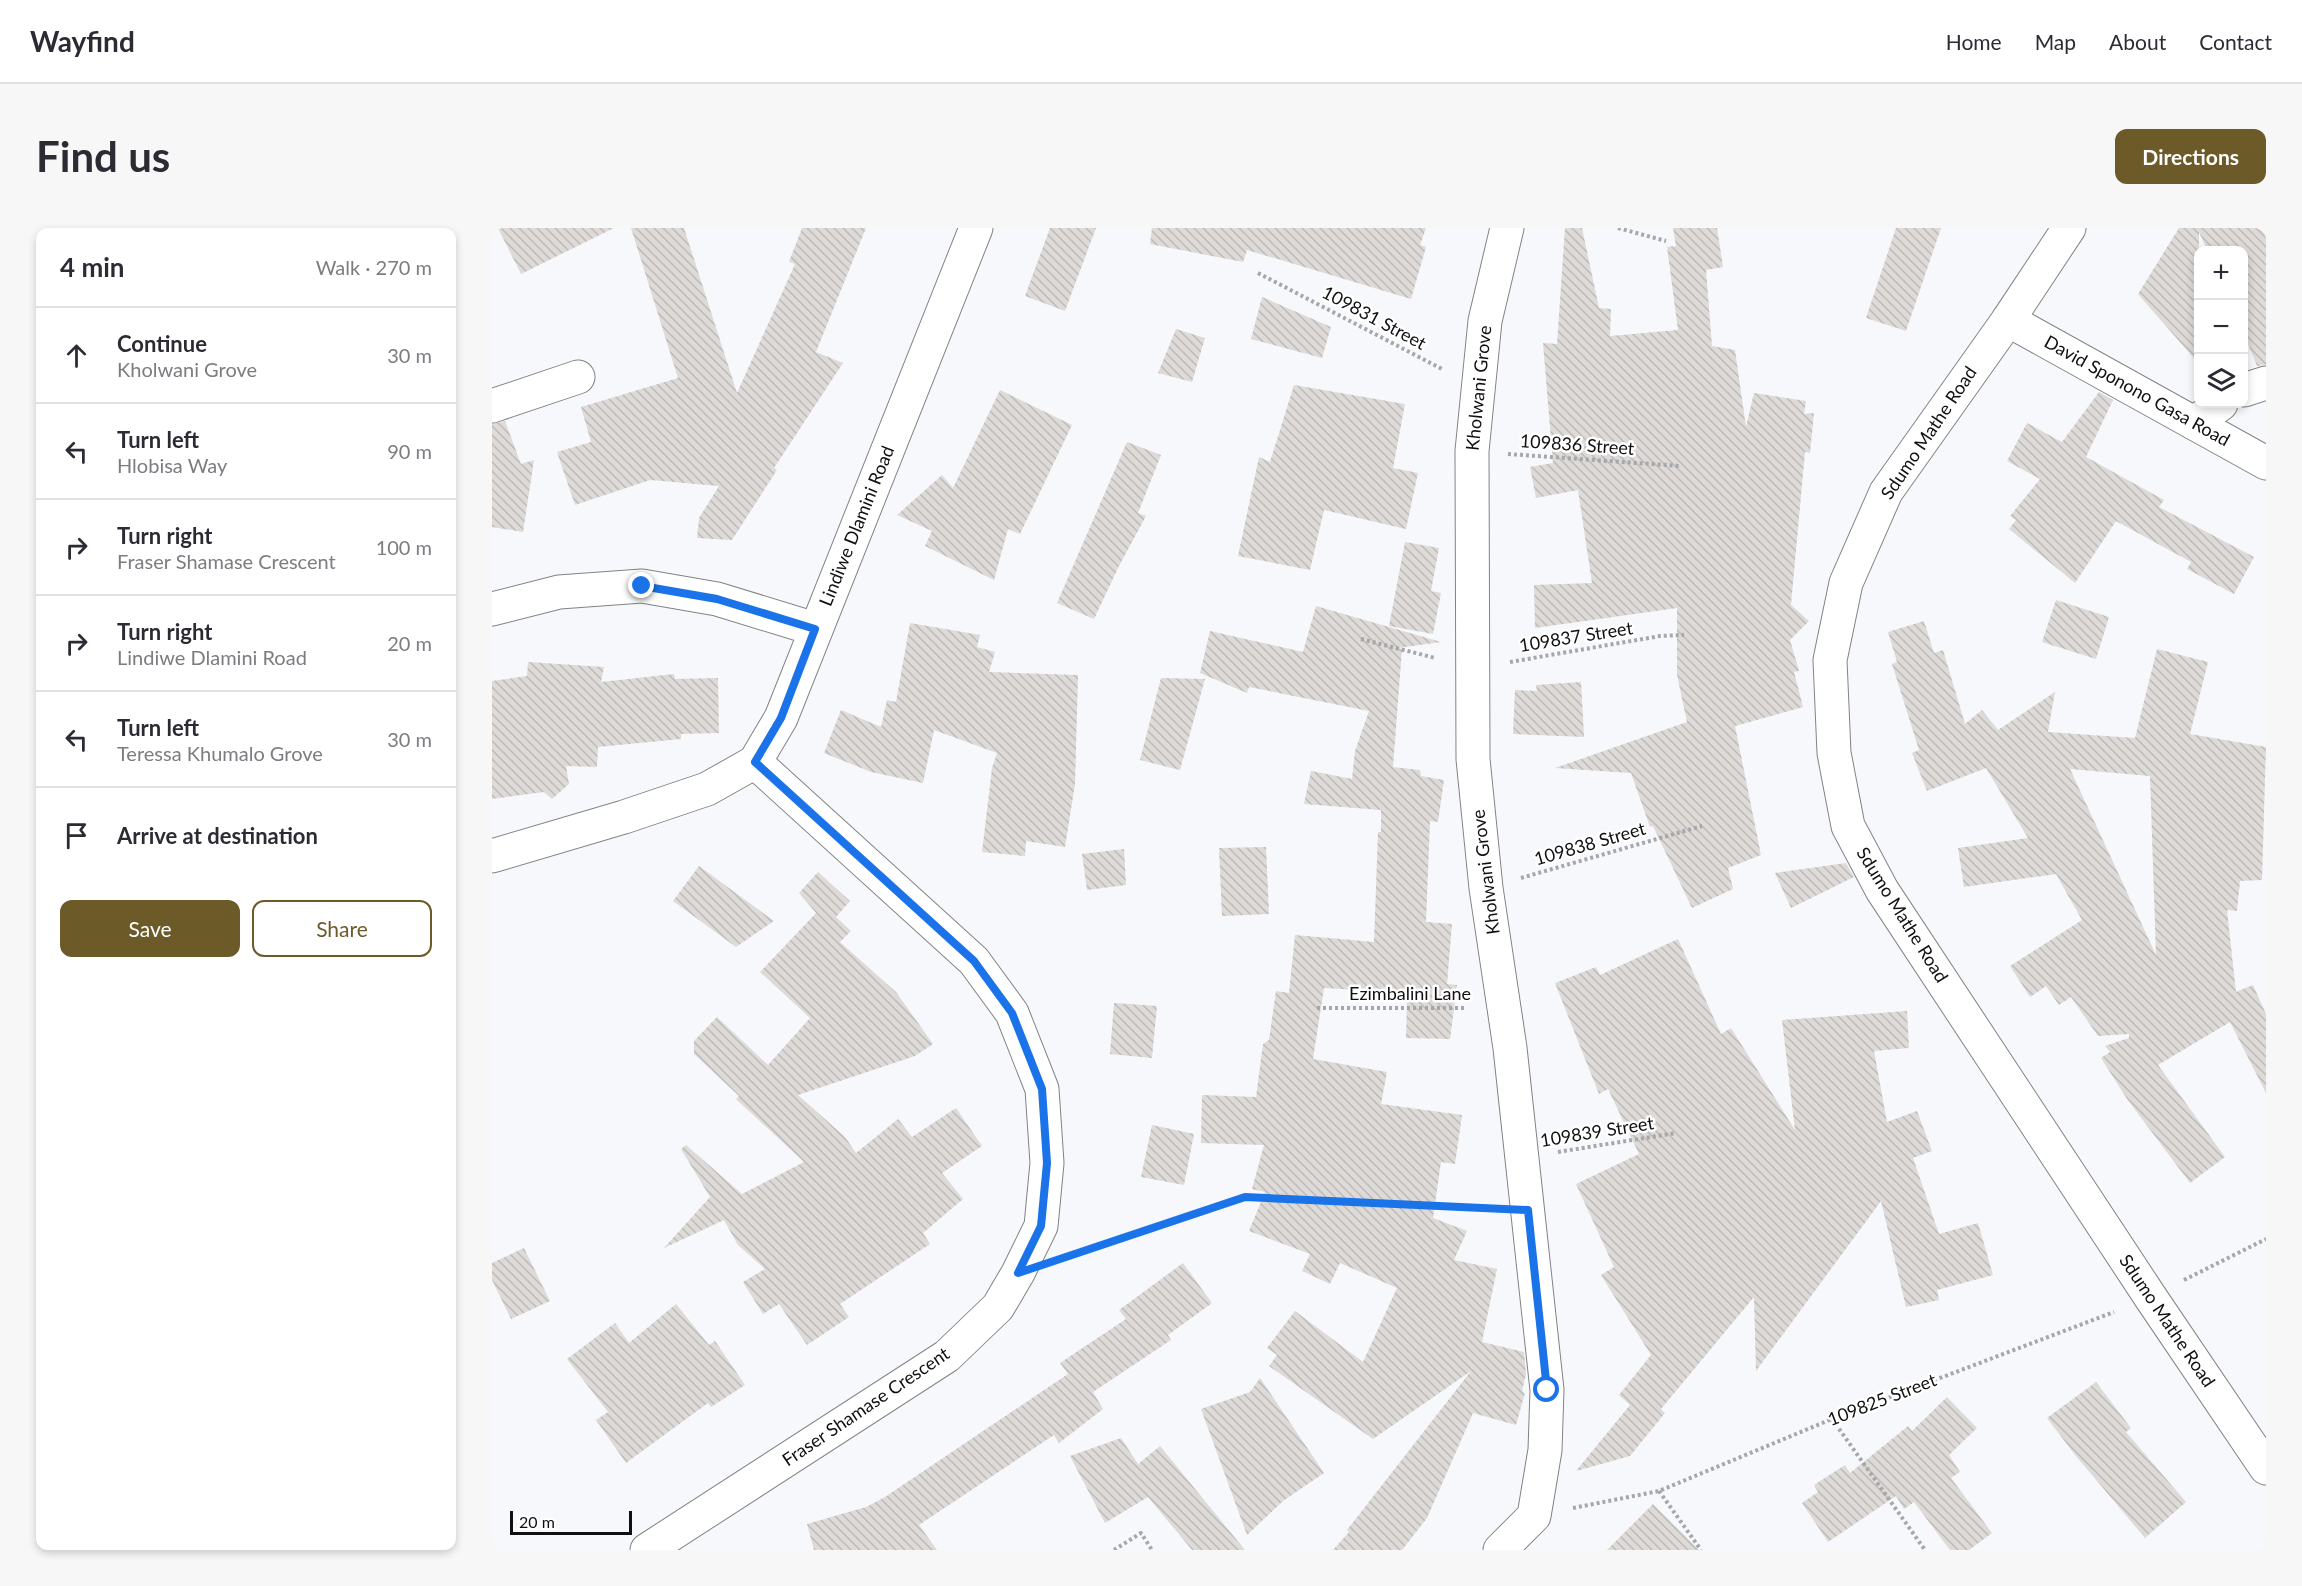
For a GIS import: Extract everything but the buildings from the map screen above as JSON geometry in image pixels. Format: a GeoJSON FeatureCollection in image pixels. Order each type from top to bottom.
{"type":"FeatureCollection","features":[{"type":"Feature","properties":{"kind":"street","name":"Lindiwe Dlamini Road"},"geometry":{"type":"LineString","coordinates":[[755,762],[781,718],[976,228]]}},
{"type":"Feature","properties":{"kind":"street","name":"Kholwani Grove"},"geometry":{"type":"LineString","coordinates":[[1507,228],[1485,321],[1472,451],[1473,759],[1486,888],[1522,1158],[1547,1390],[1545,1450],[1534,1516]]}},
{"type":"Feature","properties":{"kind":"street","name":"Sdumo Mathe Road"},"geometry":{"type":"LineString","coordinates":[[2069,228],[2008,320],[1886,492],[1846,583],[1830,660],[1834,753],[1848,826],[1882,890],[2266,1468]]}},
{"type":"Feature","properties":{"kind":"street","name":"David Sponono Gasa Road"},"geometry":{"type":"LineString","coordinates":[[2008,320],[2266,463]]}},
{"type":"Feature","properties":{"kind":"street"},"geometry":{"type":"LineString","coordinates":[[492,406],[578,377]]}},
{"type":"Feature","properties":{"kind":"street"},"geometry":{"type":"LineString","coordinates":[[2248,389],[2266,383]]}},
{"type":"Feature","properties":{"kind":"street"},"geometry":{"type":"LineString","coordinates":[[2194,423],[2215,408]]}},
{"type":"Feature","properties":{"kind":"street"},"geometry":{"type":"LineString","coordinates":[[492,609],[559,592],[642,586],[717,599],[815,629]]}},
{"type":"Feature","properties":{"kind":"street"},"geometry":{"type":"LineString","coordinates":[[492,856],[624,817],[707,789],[755,762]]}},
{"type":"Feature","properties":{"kind":"street","name":"Fraser Shamase Crescent"},"geometry":{"type":"LineString","coordinates":[[647,1550],[947,1356],[998,1306],[1018,1273],[1041,1226],[1047,1163],[1042,1089],[1012,1013],[974,961],[755,762]]}},
{"type":"Feature","properties":{"kind":"street"},"geometry":{"type":"LineString","coordinates":[[1500,1550],[1534,1516]]}},
{"type":"Feature","properties":{"kind":"path"},"geometry":{"type":"LineString","coordinates":[[1618,228],[1666,241]]}},
{"type":"Feature","properties":{"kind":"path","name":"109831 Street"},"geometry":{"type":"LineString","coordinates":[[1258,273],[1477,388]]}},
{"type":"Feature","properties":{"kind":"path","name":"109836 Street"},"geometry":{"type":"LineString","coordinates":[[1472,451],[1680,466]]}},
{"type":"Feature","properties":{"kind":"path","name":"109837 Street"},"geometry":{"type":"LineString","coordinates":[[1473,668],[1660,636],[1684,635]]}},
{"type":"Feature","properties":{"kind":"path"},"geometry":{"type":"LineString","coordinates":[[1361,639],[1473,668]]}},
{"type":"Feature","properties":{"kind":"path","name":"109838 Street"},"geometry":{"type":"LineString","coordinates":[[1486,888],[1702,826]]}},
{"type":"Feature","properties":{"kind":"path","name":"Ezimbalini Lane"},"geometry":{"type":"LineString","coordinates":[[1317,1008],[1503,1008]]}},
{"type":"Feature","properties":{"kind":"path","name":"109839 Street"},"geometry":{"type":"LineString","coordinates":[[1522,1158],[1676,1133]]}},
{"type":"Feature","properties":{"kind":"path"},"geometry":{"type":"LineString","coordinates":[[1018,1273],[1245,1197],[1528,1210]]}},
{"type":"Feature","properties":{"kind":"path","name":"109825 Street"},"geometry":{"type":"LineString","coordinates":[[1534,1516],[1659,1491],[1832,1419],[2151,1298],[2266,1239]]}},
{"type":"Feature","properties":{"kind":"path"},"geometry":{"type":"LineString","coordinates":[[1832,1419],[1925,1550]]}},
{"type":"Feature","properties":{"kind":"path"},"geometry":{"type":"LineString","coordinates":[[1659,1491],[1701,1550]]}},
{"type":"Feature","properties":{"kind":"path"},"geometry":{"type":"LineString","coordinates":[[1114,1550],[1141,1533],[1152,1550]]}},
{"type":"Feature","properties":{"kind":"route"},"geometry":{"type":"LineString","coordinates":[[642,586],[717,599],[815,629],[781,718],[755,762],[974,961],[1012,1013],[1042,1089],[1047,1163],[1041,1226],[1018,1273],[1245,1197],[1528,1210],[1547,1390]]}}]}
